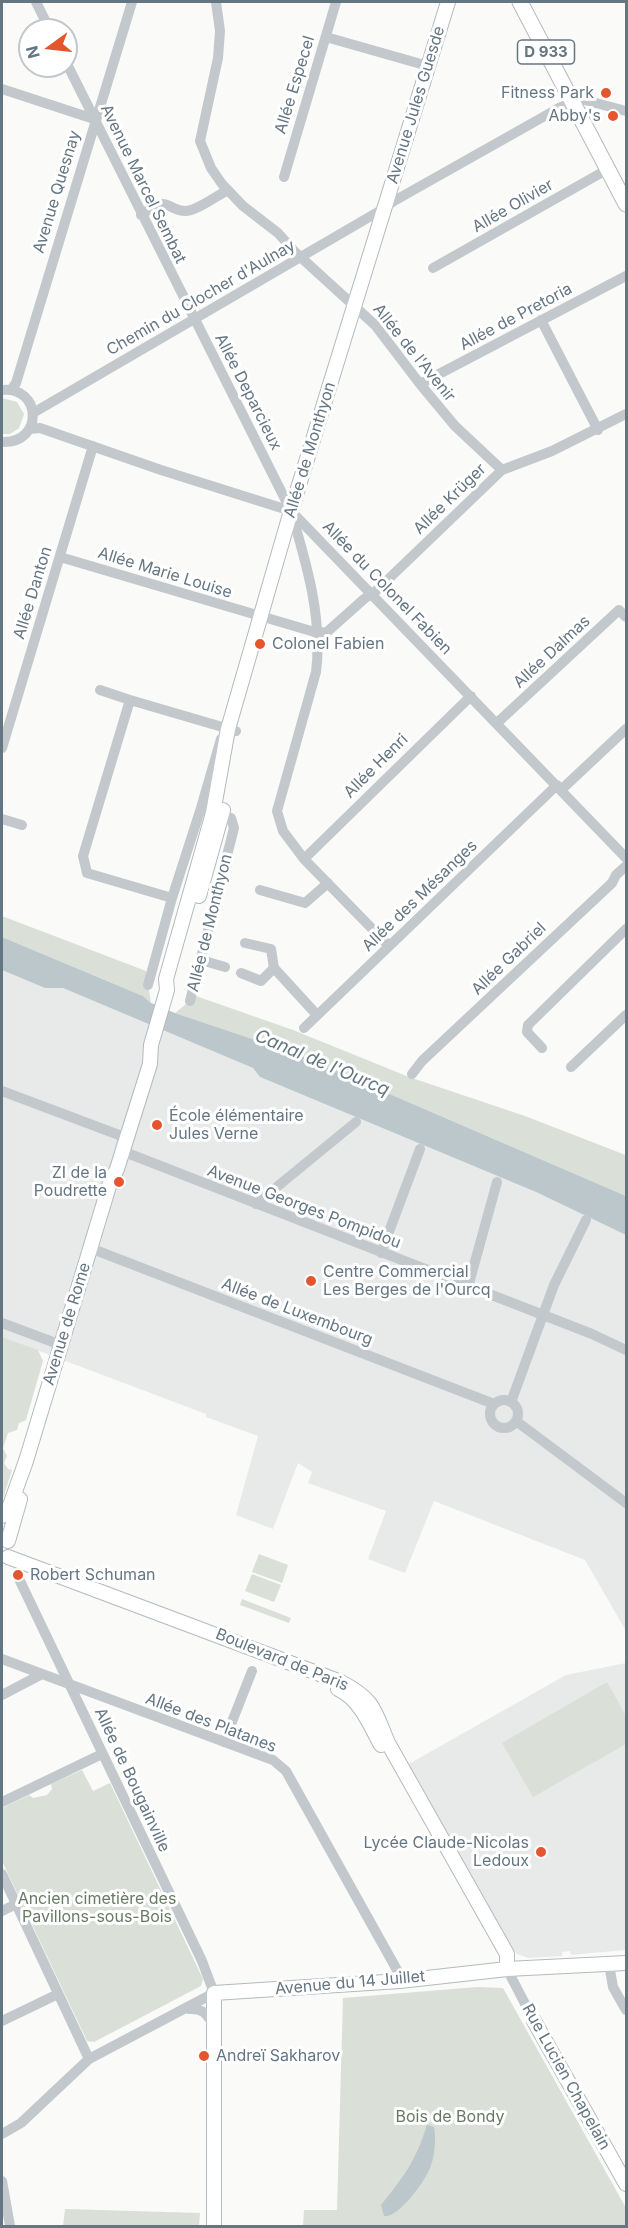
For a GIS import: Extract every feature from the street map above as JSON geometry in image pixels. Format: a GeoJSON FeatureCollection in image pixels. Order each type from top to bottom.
{"type":"FeatureCollection","features":[{"type":"Feature","properties":{"kind":"main road","name":"D 933"},"geometry":{"type":"LineString","coordinates":[[520,2],[627,184]]}},
{"type":"Feature","properties":{"kind":"main road","name":"D 933"},"geometry":{"type":"LineString","coordinates":[[531,2],[608,169],[627,204]]}},
{"type":"Feature","properties":{"kind":"street"},"geometry":{"type":"LineString","coordinates":[[36,2],[44,18]]}},
{"type":"Feature","properties":{"kind":"street","name":"Avenue Quesnay"},"geometry":{"type":"LineString","coordinates":[[6,390],[15,383],[132,2]]}},
{"type":"Feature","properties":{"kind":"street","name":"Allée de l'Avenir"},"geometry":{"type":"LineString","coordinates":[[216,2],[220,31],[218,58],[200,141],[208,164],[228,190],[278,233],[375,325],[455,426],[502,470]]}},
{"type":"Feature","properties":{"kind":"street","name":"Allée Especel"},"geometry":{"type":"LineString","coordinates":[[284,177],[336,2]]}},
{"type":"Feature","properties":{"kind":"street","name":"Avenue Jules Guesde"},"geometry":{"type":"LineString","coordinates":[[383,209],[448,2]]}},
{"type":"Feature","properties":{"kind":"street"},"geometry":{"type":"LineString","coordinates":[[326,37],[428,66]]}},
{"type":"Feature","properties":{"kind":"street","name":"Avenue Marcel Sembat"},"geometry":{"type":"LineString","coordinates":[[74,78],[194,318]]}},
{"type":"Feature","properties":{"kind":"street"},"geometry":{"type":"LineString","coordinates":[[2,89],[94,120]]}},
{"type":"Feature","properties":{"kind":"street"},"geometry":{"type":"LineString","coordinates":[[577,100],[627,111]]}},
{"type":"Feature","properties":{"kind":"street","name":"Chemin du Clocher d'Aulnay"},"geometry":{"type":"LineString","coordinates":[[33,413],[394,201],[577,100]]}},
{"type":"Feature","properties":{"kind":"street","name":"Allée Olivier"},"geometry":{"type":"LineString","coordinates":[[433,268],[608,169]]}},
{"type":"Feature","properties":{"kind":"street"},"geometry":{"type":"LineString","coordinates":[[141,214],[157,204],[166,204],[176,210],[186,211],[197,208],[228,190]]}},
{"type":"Feature","properties":{"kind":"street","name":"Allée de Monthyon"},"geometry":{"type":"LineString","coordinates":[[152,1042],[167,990],[166,979],[212,812],[232,730],[238,692],[383,209]]}},
{"type":"Feature","properties":{"kind":"street","name":"Allée de Pretoria"},"geometry":{"type":"LineString","coordinates":[[420,384],[627,276]]}},
{"type":"Feature","properties":{"kind":"street","name":"Allée Deparcieux"},"geometry":{"type":"LineString","coordinates":[[194,318],[291,511]]}},
{"type":"Feature","properties":{"kind":"street"},"geometry":{"type":"LineString","coordinates":[[541,320],[598,430]]}},
{"type":"Feature","properties":{"kind":"street"},"geometry":{"type":"LineString","coordinates":[[2,442],[18,440],[30,429],[33,413],[26,398],[6,390]]}},
{"type":"Feature","properties":{"kind":"street","name":"Allée Krüger"},"geometry":{"type":"LineString","coordinates":[[318,633],[327,632],[364,599],[372,595],[502,470],[552,451],[627,414]]}},
{"type":"Feature","properties":{"kind":"street","name":"Allée du Colonel Fabien"},"geometry":{"type":"LineString","coordinates":[[30,429],[40,428],[291,511],[627,858]]}},
{"type":"Feature","properties":{"kind":"street","name":"Allée Danton"},"geometry":{"type":"LineString","coordinates":[[2,748],[93,446]]}},
{"type":"Feature","properties":{"kind":"street"},"geometry":{"type":"LineString","coordinates":[[291,511],[314,604],[319,652],[316,672],[277,812],[283,831],[304,859],[389,946]]}},
{"type":"Feature","properties":{"kind":"street"},"geometry":{"type":"LineString","coordinates":[[300,542],[312,533]]}},
{"type":"Feature","properties":{"kind":"street","name":"Allée Marie Louise"},"geometry":{"type":"LineString","coordinates":[[60,557],[318,633]]}},
{"type":"Feature","properties":{"kind":"street","name":"Allée Dalmas"},"geometry":{"type":"LineString","coordinates":[[496,723],[619,610],[627,617]]}},
{"type":"Feature","properties":{"kind":"street"},"geometry":{"type":"LineString","coordinates":[[100,690],[232,730]]}},
{"type":"Feature","properties":{"kind":"street","name":"Allée Henri"},"geometry":{"type":"LineString","coordinates":[[304,859],[471,696]]}},
{"type":"Feature","properties":{"kind":"street"},"geometry":{"type":"LineString","coordinates":[[130,700],[83,856],[87,873],[172,898]]}},
{"type":"Feature","properties":{"kind":"street","name":"Allée des Mésanges"},"geometry":{"type":"LineString","coordinates":[[304,1028],[559,788],[627,729]]}},
{"type":"Feature","properties":{"kind":"street","name":"Allée de Monthyon"},"geometry":{"type":"LineString","coordinates":[[148,985],[172,898],[212,812]]}},
{"type":"Feature","properties":{"kind":"street","name":"Allée de Monthyon"},"geometry":{"type":"LineString","coordinates":[[190,1001],[234,828],[231,818],[212,812]]}},
{"type":"Feature","properties":{"kind":"street"},"geometry":{"type":"LineString","coordinates":[[2,819],[22,825]]}},
{"type":"Feature","properties":{"kind":"street","name":"Allée Gabriel"},"geometry":{"type":"LineString","coordinates":[[412,1074],[422,1061],[612,883],[616,875],[627,866]]}},
{"type":"Feature","properties":{"kind":"street"},"geometry":{"type":"LineString","coordinates":[[260,890],[305,903],[328,883]]}},
{"type":"Feature","properties":{"kind":"street"},"geometry":{"type":"LineString","coordinates":[[542,1048],[527,1032],[528,1025],[627,929]]}},
{"type":"Feature","properties":{"kind":"street"},"geometry":{"type":"LineString","coordinates":[[245,943],[271,949],[274,968],[317,1015]]}},
{"type":"Feature","properties":{"kind":"street"},"geometry":{"type":"LineString","coordinates":[[201,960],[225,967]]}},
{"type":"Feature","properties":{"kind":"street"},"geometry":{"type":"LineString","coordinates":[[241,974],[261,981],[274,968]]}},
{"type":"Feature","properties":{"kind":"street"},"geometry":{"type":"LineString","coordinates":[[571,1067],[627,1015]]}},
{"type":"Feature","properties":{"kind":"street","name":"Avenue de Rome"},"geometry":{"type":"LineString","coordinates":[[109,1186],[111,1160],[142,1060],[152,1042]]}},
{"type":"Feature","properties":{"kind":"street","name":"Avenue de Rome"},"geometry":{"type":"LineString","coordinates":[[2,1516],[9,1509],[26,1461],[109,1186],[117,1169],[150,1064],[152,1042]]}},
{"type":"Feature","properties":{"kind":"street"},"geometry":{"type":"LineString","coordinates":[[2,1091],[119,1135],[123,1139],[116,1161],[117,1169]]}},
{"type":"Feature","properties":{"kind":"street"},"geometry":{"type":"LineString","coordinates":[[256,1204],[356,1122]]}},
{"type":"Feature","properties":{"kind":"street"},"geometry":{"type":"LineString","coordinates":[[381,1253],[420,1149]]}},
{"type":"Feature","properties":{"kind":"street","name":"Avenue Georges Pompidou"},"geometry":{"type":"LineString","coordinates":[[122,1151],[592,1334],[627,1350]]}},
{"type":"Feature","properties":{"kind":"street"},"geometry":{"type":"LineString","coordinates":[[468,1287],[497,1182]]}},
{"type":"Feature","properties":{"kind":"street"},"geometry":{"type":"LineString","coordinates":[[511,1402],[554,1285],[586,1220]]}},
{"type":"Feature","properties":{"kind":"street","name":"Allée de Luxembourg"},"geometry":{"type":"LineString","coordinates":[[90,1248],[494,1404]]}},
{"type":"Feature","properties":{"kind":"street"},"geometry":{"type":"LineString","coordinates":[[2,1323],[61,1345]]}},
{"type":"Feature","properties":{"kind":"street"},"geometry":{"type":"LineString","coordinates":[[502,1400],[511,1402],[517,1409],[516,1421],[509,1428],[495,1426],[490,1418],[491,1408],[502,1400]]}},
{"type":"Feature","properties":{"kind":"street"},"geometry":{"type":"LineString","coordinates":[[516,1421],[627,1503]]}},
{"type":"Feature","properties":{"kind":"street","name":"Avenue de Rome"},"geometry":{"type":"LineString","coordinates":[[5,1560],[10,1549],[5,1538],[23,1487],[26,1461]]}},
{"type":"Feature","properties":{"kind":"street","name":"Boulevard de Paris"},"geometry":{"type":"LineString","coordinates":[[5,1560],[109,1593],[356,1689],[376,1710],[388,1743],[507,1954],[507,1969]]}},
{"type":"Feature","properties":{"kind":"street","name":"Boulevard de Paris"},"geometry":{"type":"LineString","coordinates":[[54,1575],[164,1622],[225,1644],[256,1659],[297,1671],[343,1691],[365,1717],[507,1969]]}},
{"type":"Feature","properties":{"kind":"street","name":"Allée de Bougainville"},"geometry":{"type":"LineString","coordinates":[[20,1581],[202,1961],[214,1993]]}},
{"type":"Feature","properties":{"kind":"street"},"geometry":{"type":"LineString","coordinates":[[87,1589],[107,1596],[109,1593]]}},
{"type":"Feature","properties":{"kind":"street","name":"Allée des Platanes"},"geometry":{"type":"LineString","coordinates":[[2,1659],[273,1761],[286,1771],[397,1971],[400,1981]]}},
{"type":"Feature","properties":{"kind":"street"},"geometry":{"type":"LineString","coordinates":[[224,1742],[252,1671]]}},
{"type":"Feature","properties":{"kind":"street"},"geometry":{"type":"LineString","coordinates":[[2,1695],[42,1674]]}},
{"type":"Feature","properties":{"kind":"street"},"geometry":{"type":"LineString","coordinates":[[2,1802],[102,1754]]}},
{"type":"Feature","properties":{"kind":"street"},"geometry":{"type":"LineString","coordinates":[[2,1874],[89,2059]]}},
{"type":"Feature","properties":{"kind":"street"},"geometry":{"type":"LineString","coordinates":[[2,1911],[16,1904]]}},
{"type":"Feature","properties":{"kind":"street","name":"Avenue du 14 Juillet"},"geometry":{"type":"LineString","coordinates":[[2,2134],[21,2123],[89,2059],[214,1993],[400,1981],[507,1969],[627,1963]]}},
{"type":"Feature","properties":{"kind":"street"},"geometry":{"type":"LineString","coordinates":[[609,1964],[613,1987],[627,2010]]}},
{"type":"Feature","properties":{"kind":"street","name":"Rue Lucien Chapelain"},"geometry":{"type":"LineString","coordinates":[[507,1969],[627,2184]]}},
{"type":"Feature","properties":{"kind":"street"},"geometry":{"type":"LineString","coordinates":[[206,2226],[208,2098],[214,1993]]}},
{"type":"Feature","properties":{"kind":"street"},"geometry":{"type":"LineString","coordinates":[[2,2021],[58,1994]]}},
{"type":"Feature","properties":{"kind":"street"},"geometry":{"type":"LineString","coordinates":[[185,2009],[198,2008],[207,2014],[213,2024]]}},
{"type":"Feature","properties":{"kind":"street"},"geometry":{"type":"LineString","coordinates":[[212,2057],[215,2121],[214,2226]]}},
{"type":"Feature","properties":{"kind":"street"},"geometry":{"type":"LineString","coordinates":[[2,2181],[9,2226]]}},
{"type":"Feature","properties":{"kind":"shaded area"},"geometry":{"type":"Polygon","coordinates":[[[2,937],[143,996],[151,1003],[175,1013],[297,1054],[626,1196],[626,1235],[536,1192],[260,1077],[253,1068],[63,988],[45,988],[2,970],[2,937]]]}},
{"type":"Feature","properties":{"kind":"shaded area"},"geometry":{"type":"Polygon","coordinates":[[[2,970],[45,988],[63,988],[253,1068],[260,1077],[536,1192],[626,1235],[626,1631],[585,1560],[434,1501],[405,1573],[368,1559],[386,1511],[308,1483],[312,1472],[298,1463],[273,1529],[236,1515],[258,1436],[2,1337],[2,970]]]}},
{"type":"Feature","properties":{"kind":"shaded area","name":"Lycée Claude-Nicolas Ledoux"},"geometry":{"type":"Polygon","coordinates":[[[626,1663],[626,1950],[571,1955],[570,1951],[562,1952],[562,1956],[528,1958],[517,1954],[506,1939],[407,1765],[566,1675],[626,1663]]]}},
{"type":"Feature","properties":{"kind":"shaded area"},"geometry":{"type":"Polygon","coordinates":[[[427,2125],[434,2127],[435,2136],[429,2171],[419,2188],[404,2205],[390,2215],[384,2216],[381,2205],[408,2168],[427,2125]]]}},
{"type":"Feature","properties":{"kind":"green space"},"geometry":{"type":"Polygon","coordinates":[[[2,398],[17,402],[24,414],[19,428],[10,434],[2,434],[2,398]]]}},
{"type":"Feature","properties":{"kind":"green space"},"geometry":{"type":"Polygon","coordinates":[[[2,916],[146,971],[151,1003],[143,996],[2,937],[2,916]]]}},
{"type":"Feature","properties":{"kind":"green space"},"geometry":{"type":"Polygon","coordinates":[[[196,996],[293,1030],[409,1077],[525,1116],[626,1155],[626,1196],[297,1054],[175,1013],[196,996]]]}},
{"type":"Feature","properties":{"kind":"green space"},"geometry":{"type":"Polygon","coordinates":[[[2,1337],[38,1350],[43,1361],[26,1420],[19,1423],[17,1430],[8,1433],[3,1448],[7,1456],[4,1463],[8,1469],[12,1470],[2,1502],[2,1337]]]}},
{"type":"Feature","properties":{"kind":"green space"},"geometry":{"type":"Polygon","coordinates":[[[259,1554],[288,1565],[282,1583],[252,1572],[259,1554]]]}},
{"type":"Feature","properties":{"kind":"green space"},"geometry":{"type":"Polygon","coordinates":[[[252,1574],[281,1585],[274,1602],[245,1591],[252,1574]]]}},
{"type":"Feature","properties":{"kind":"green space"},"geometry":{"type":"Polygon","coordinates":[[[242,1599],[291,1618],[289,1623],[240,1605],[242,1599]]]}},
{"type":"Feature","properties":{"kind":"green space"},"geometry":{"type":"Polygon","coordinates":[[[607,1682],[626,1716],[626,1744],[533,1797],[502,1743],[607,1682]]]}},
{"type":"Feature","properties":{"kind":"green space","name":"Ancien cimetière des Pavillons-sous-Bois"},"geometry":{"type":"Polygon","coordinates":[[[82,1770],[93,1791],[110,1783],[203,1979],[201,1986],[94,2042],[87,2041],[2,1861],[2,1808],[29,1795],[33,1798],[47,1795],[52,1789],[51,1784],[82,1770]]]}},
{"type":"Feature","properties":{"kind":"green space","name":"Bois de Bondy"},"geometry":{"type":"Polygon","coordinates":[[[477,1987],[503,1988],[626,2208],[626,2226],[303,2226],[304,2210],[337,2210],[343,1998],[477,1987]]]}},
{"type":"Feature","properties":{"kind":"green space"},"geometry":{"type":"Polygon","coordinates":[[[65,2209],[200,2213],[199,2226],[63,2226],[65,2209]]]}},
{"type":"Feature","properties":{"kind":"place","name":"Fitness Park"},"geometry":{"type":"Point","coordinates":[606,93]}},
{"type":"Feature","properties":{"kind":"place","name":"Abby's"},"geometry":{"type":"Point","coordinates":[613,116]}},
{"type":"Feature","properties":{"kind":"place","name":"Colonel Fabien"},"geometry":{"type":"Point","coordinates":[260,644]}},
{"type":"Feature","properties":{"kind":"place","name":"École élémentaire Jules Verne"},"geometry":{"type":"Point","coordinates":[157,1125]}},
{"type":"Feature","properties":{"kind":"place","name":"ZI de la Poudrette"},"geometry":{"type":"Point","coordinates":[119,1182]}},
{"type":"Feature","properties":{"kind":"place","name":"Centre Commercial Les Berges de l'Ourcq"},"geometry":{"type":"Point","coordinates":[311,1281]}},
{"type":"Feature","properties":{"kind":"place","name":"Robert Schuman"},"geometry":{"type":"Point","coordinates":[18,1575]}},
{"type":"Feature","properties":{"kind":"place","name":"Lycée Claude-Nicolas Ledoux"},"geometry":{"type":"Point","coordinates":[541,1852]}},
{"type":"Feature","properties":{"kind":"place","name":"Andreï Sakharov"},"geometry":{"type":"Point","coordinates":[204,2056]}},
{"type":"Feature","properties":{"kind":"water label","name":"Canal de l'Ourcq"},"geometry":{"type":"Point","coordinates":[322,1063]}}]}
